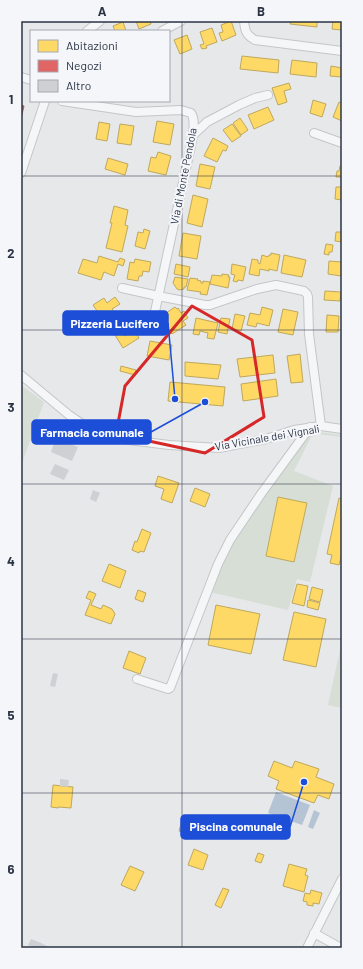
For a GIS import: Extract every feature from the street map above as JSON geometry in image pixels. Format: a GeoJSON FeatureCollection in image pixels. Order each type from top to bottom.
{"type":"FeatureCollection","features":[{"type":"Feature","properties":{"kind":"street"},"geometry":{"type":"LineString","coordinates":[[88,30],[100,21]]}},
{"type":"Feature","properties":{"kind":"street"},"geometry":{"type":"LineString","coordinates":[[164,21],[165,30],[181,21]]}},
{"type":"Feature","properties":{"kind":"street"},"geometry":{"type":"LineString","coordinates":[[244,21],[246,33],[249,37],[255,40],[342,51]]}},
{"type":"Feature","properties":{"kind":"street"},"geometry":{"type":"LineString","coordinates":[[193,135],[207,122],[239,105],[255,98],[268,95]]}},
{"type":"Feature","properties":{"kind":"street"},"geometry":{"type":"LineString","coordinates":[[21,173],[45,102]]}},
{"type":"Feature","properties":{"kind":"street","name":"Via di Monte Pendola"},"geometry":{"type":"LineString","coordinates":[[69,102],[136,112],[181,110],[187,111],[193,116],[193,135],[151,330]]}},
{"type":"Feature","properties":{"kind":"street"},"geometry":{"type":"LineString","coordinates":[[314,133],[342,143]]}},
{"type":"Feature","properties":{"kind":"street"},"geometry":{"type":"LineString","coordinates":[[122,288],[205,305],[210,305],[257,289],[276,285],[304,291],[308,297],[309,334],[321,426]]}},
{"type":"Feature","properties":{"kind":"street","name":"Via Vicinale dei Vignali"},"geometry":{"type":"LineString","coordinates":[[21,375],[69,415],[88,428],[107,436],[129,440],[169,445],[219,448],[310,427],[321,426],[342,429]]}},
{"type":"Feature","properties":{"kind":"street"},"geometry":{"type":"LineString","coordinates":[[137,679],[168,689],[170,688],[218,564],[230,540],[261,494],[310,427]]}},
{"type":"Feature","properties":{"kind":"street"},"geometry":{"type":"LineString","coordinates":[[307,948],[342,879]]}},
{"type":"Feature","properties":{"kind":"street"},"geometry":{"type":"LineString","coordinates":[[314,933],[341,948]]}},
{"type":"Feature","properties":{"kind":"highlighted area"},"geometry":{"type":"Polygon","coordinates":[[[192,306],[252,340],[264,417],[205,453],[116,434],[125,386],[192,306]]]}},
{"type":"Feature","properties":{"kind":"shaded area"},"geometry":{"type":"Polygon","coordinates":[[[21,385],[44,402],[21,466],[21,385]]]}},
{"type":"Feature","properties":{"kind":"shaded area"},"geometry":{"type":"Polygon","coordinates":[[[319,432],[341,435],[342,437],[319,434],[311,437],[294,471],[333,486],[310,582],[297,579],[288,610],[210,592],[234,538],[307,435],[319,432]]]}},
{"type":"Feature","properties":{"kind":"shaded area"},"geometry":{"type":"Polygon","coordinates":[[[342,641],[342,708],[328,705],[342,641]]]}},
{"type":"Feature","properties":{"kind":"water"},"geometry":{"type":"Polygon","coordinates":[[[276,792],[310,805],[302,825],[268,813],[276,792]]]}},
{"type":"Feature","properties":{"kind":"water"},"geometry":{"type":"Polygon","coordinates":[[[314,810],[320,813],[313,829],[308,827],[314,810]]]}},
{"type":"Feature","properties":{"kind":"building: Abitazioni"},"geometry":{"type":"Polygon","coordinates":[[[136,21],[150,21],[151,24],[139,29],[136,21]]]}},
{"type":"Feature","properties":{"kind":"building: Abitazioni"},"geometry":{"type":"Polygon","coordinates":[[[231,21],[236,35],[222,41],[219,33],[223,32],[221,25],[231,21]]]}},
{"type":"Feature","properties":{"kind":"building: Abitazioni"},"geometry":{"type":"Polygon","coordinates":[[[291,21],[317,21],[317,27],[290,24],[291,21]]]}},
{"type":"Feature","properties":{"kind":"building: Abitazioni"},"geometry":{"type":"Polygon","coordinates":[[[333,21],[342,21],[341,30],[332,29],[333,21]]]}},
{"type":"Feature","properties":{"kind":"building: Abitazioni"},"geometry":{"type":"Polygon","coordinates":[[[123,22],[126,30],[115,30],[113,26],[123,22]]]}},
{"type":"Feature","properties":{"kind":"building: Abitazioni"},"geometry":{"type":"Polygon","coordinates":[[[212,28],[217,42],[206,46],[207,48],[202,49],[200,45],[204,44],[200,32],[212,28]]]}},
{"type":"Feature","properties":{"kind":"building: Abitazioni"},"geometry":{"type":"Polygon","coordinates":[[[187,35],[192,49],[180,54],[174,40],[187,35]]]}},
{"type":"Feature","properties":{"kind":"building: Abitazioni"},"geometry":{"type":"Polygon","coordinates":[[[242,56],[279,60],[278,73],[240,69],[242,56]]]}},
{"type":"Feature","properties":{"kind":"building: Abitazioni"},"geometry":{"type":"Polygon","coordinates":[[[292,60],[317,63],[316,77],[290,74],[292,60]]]}},
{"type":"Feature","properties":{"kind":"building: Abitazioni"},"geometry":{"type":"Polygon","coordinates":[[[331,66],[342,68],[342,77],[330,76],[331,66]]]}},
{"type":"Feature","properties":{"kind":"building: Abitazioni"},"geometry":{"type":"Polygon","coordinates":[[[289,83],[291,89],[284,91],[287,102],[278,105],[272,88],[289,83]]]}},
{"type":"Feature","properties":{"kind":"building: Abitazioni"},"geometry":{"type":"Polygon","coordinates":[[[313,100],[326,104],[322,117],[310,113],[313,100]]]}},
{"type":"Feature","properties":{"kind":"building: Abitazioni"},"geometry":{"type":"Polygon","coordinates":[[[339,102],[342,104],[342,121],[333,117],[339,102]]]}},
{"type":"Feature","properties":{"kind":"building: Abitazioni"},"geometry":{"type":"Polygon","coordinates":[[[268,107],[274,120],[254,129],[248,115],[268,107]]]}},
{"type":"Feature","properties":{"kind":"building: Abitazioni"},"geometry":{"type":"Polygon","coordinates":[[[240,118],[248,130],[241,135],[233,123],[240,118]]]}},
{"type":"Feature","properties":{"kind":"building: Abitazioni"},"geometry":{"type":"Polygon","coordinates":[[[157,121],[174,124],[170,145],[153,142],[157,121]]]}},
{"type":"Feature","properties":{"kind":"building: Abitazioni"},"geometry":{"type":"Polygon","coordinates":[[[99,122],[110,124],[107,141],[96,139],[99,122]]]}},
{"type":"Feature","properties":{"kind":"building: Abitazioni"},"geometry":{"type":"Polygon","coordinates":[[[120,124],[134,126],[131,145],[117,143],[120,124]]]}},
{"type":"Feature","properties":{"kind":"building: Abitazioni"},"geometry":{"type":"Polygon","coordinates":[[[232,124],[241,136],[232,142],[223,130],[232,124]]]}},
{"type":"Feature","properties":{"kind":"building: Abitazioni"},"geometry":{"type":"Polygon","coordinates":[[[213,138],[228,146],[226,151],[223,150],[217,162],[204,156],[213,138]]]}},
{"type":"Feature","properties":{"kind":"building: Abitazioni"},"geometry":{"type":"Polygon","coordinates":[[[158,152],[171,156],[166,175],[148,171],[151,157],[156,158],[158,152]]]}},
{"type":"Feature","properties":{"kind":"building: Abitazioni"},"geometry":{"type":"Polygon","coordinates":[[[108,158],[128,164],[125,175],[105,169],[108,158]]]}},
{"type":"Feature","properties":{"kind":"building: Abitazioni"},"geometry":{"type":"Polygon","coordinates":[[[200,164],[215,167],[210,189],[196,186],[200,164]]]}},
{"type":"Feature","properties":{"kind":"building: Abitazioni"},"geometry":{"type":"Polygon","coordinates":[[[340,166],[342,166],[342,177],[336,177],[337,171],[339,171],[340,166]]]}},
{"type":"Feature","properties":{"kind":"building: Abitazioni"},"geometry":{"type":"Polygon","coordinates":[[[336,187],[342,187],[342,200],[335,199],[336,187]]]}},
{"type":"Feature","properties":{"kind":"building: Abitazioni"},"geometry":{"type":"Polygon","coordinates":[[[193,195],[208,199],[202,227],[187,223],[193,195]]]}},
{"type":"Feature","properties":{"kind":"building: Abitazioni"},"geometry":{"type":"Polygon","coordinates":[[[114,206],[128,210],[125,225],[128,226],[122,252],[106,248],[112,223],[110,223],[114,206]]]}},
{"type":"Feature","properties":{"kind":"building: Abitazioni"},"geometry":{"type":"Polygon","coordinates":[[[144,229],[150,231],[145,249],[135,246],[138,232],[143,233],[144,229]]]}},
{"type":"Feature","properties":{"kind":"building: Abitazioni"},"geometry":{"type":"Polygon","coordinates":[[[336,232],[342,232],[342,242],[335,241],[336,232]]]}},
{"type":"Feature","properties":{"kind":"building: Abitazioni"},"geometry":{"type":"Polygon","coordinates":[[[183,233],[201,236],[197,259],[179,256],[183,233]]]}},
{"type":"Feature","properties":{"kind":"building: Abitazioni"},"geometry":{"type":"Polygon","coordinates":[[[326,244],[333,245],[332,252],[329,252],[329,255],[324,254],[326,244]]]}},
{"type":"Feature","properties":{"kind":"building: Abitazioni"},"geometry":{"type":"Polygon","coordinates":[[[271,253],[280,255],[277,271],[260,269],[259,276],[249,274],[252,259],[258,260],[258,263],[260,264],[262,255],[268,257],[271,253]]]}},
{"type":"Feature","properties":{"kind":"building: Abitazioni"},"geometry":{"type":"Polygon","coordinates":[[[284,255],[306,260],[302,277],[281,273],[284,255]]]}},
{"type":"Feature","properties":{"kind":"building: Abitazioni"},"geometry":{"type":"Polygon","coordinates":[[[99,256],[118,262],[120,258],[125,260],[123,266],[118,264],[114,276],[104,272],[101,280],[78,273],[83,259],[97,263],[99,256]]]}},
{"type":"Feature","properties":{"kind":"building: Abitazioni"},"geometry":{"type":"Polygon","coordinates":[[[135,259],[151,262],[149,272],[143,271],[142,276],[139,276],[138,281],[127,279],[130,262],[134,263],[135,259]]]}},
{"type":"Feature","properties":{"kind":"building: Abitazioni"},"geometry":{"type":"Polygon","coordinates":[[[329,261],[342,262],[341,276],[328,274],[329,261]]]}},
{"type":"Feature","properties":{"kind":"building: Abitazioni"},"geometry":{"type":"Polygon","coordinates":[[[176,264],[190,267],[188,277],[174,274],[176,264]]]}},
{"type":"Feature","properties":{"kind":"building: Abitazioni"},"geometry":{"type":"Polygon","coordinates":[[[232,264],[246,267],[243,281],[233,281],[235,275],[231,274],[232,264]]]}},
{"type":"Feature","properties":{"kind":"building: Abitazioni"},"geometry":{"type":"Polygon","coordinates":[[[222,274],[229,275],[228,277],[230,277],[228,288],[210,284],[212,275],[222,276],[222,274]]]}},
{"type":"Feature","properties":{"kind":"building: Abitazioni"},"geometry":{"type":"Polygon","coordinates":[[[175,277],[188,279],[184,289],[177,289],[173,283],[175,277]]]}},
{"type":"Feature","properties":{"kind":"building: Abitazioni"},"geometry":{"type":"Polygon","coordinates":[[[190,278],[198,279],[197,280],[201,281],[201,283],[203,283],[203,281],[210,282],[207,295],[200,294],[201,292],[187,290],[190,278]]]}},
{"type":"Feature","properties":{"kind":"building: Abitazioni"},"geometry":{"type":"Polygon","coordinates":[[[325,291],[341,292],[340,301],[324,300],[325,291]]]}},
{"type":"Feature","properties":{"kind":"building: Abitazioni"},"geometry":{"type":"Polygon","coordinates":[[[115,297],[120,304],[112,309],[117,316],[106,324],[93,305],[104,298],[107,303],[115,297]]]}},
{"type":"Feature","properties":{"kind":"building: Abitazioni"},"geometry":{"type":"Polygon","coordinates":[[[175,307],[177,309],[178,308],[181,313],[184,311],[188,318],[183,321],[186,325],[172,334],[167,327],[165,329],[160,322],[166,318],[163,315],[175,307]]]}},
{"type":"Feature","properties":{"kind":"building: Abitazioni"},"geometry":{"type":"Polygon","coordinates":[[[262,307],[273,310],[269,326],[257,323],[256,327],[247,325],[250,313],[260,315],[262,307]]]}},
{"type":"Feature","properties":{"kind":"building: Abitazioni"},"geometry":{"type":"Polygon","coordinates":[[[283,309],[298,312],[293,335],[278,332],[283,309]]]}},
{"type":"Feature","properties":{"kind":"building: Abitazioni"},"geometry":{"type":"Polygon","coordinates":[[[235,314],[245,316],[241,331],[232,329],[235,314]]]}},
{"type":"Feature","properties":{"kind":"building: Abitazioni"},"geometry":{"type":"Polygon","coordinates":[[[327,315],[339,316],[338,332],[326,332],[327,315]]]}},
{"type":"Feature","properties":{"kind":"building: Abitazioni"},"geometry":{"type":"Polygon","coordinates":[[[196,318],[218,323],[214,339],[207,338],[208,333],[200,331],[199,335],[193,334],[196,318]]]}},
{"type":"Feature","properties":{"kind":"building: Abitazioni"},"geometry":{"type":"Polygon","coordinates":[[[221,318],[230,319],[227,334],[218,332],[221,318]]]}},
{"type":"Feature","properties":{"kind":"building: Abitazioni"},"geometry":{"type":"Polygon","coordinates":[[[123,324],[127,330],[123,333],[125,336],[134,330],[139,338],[123,348],[112,330],[123,324]]]}},
{"type":"Feature","properties":{"kind":"building: Abitazioni"},"geometry":{"type":"Polygon","coordinates":[[[150,341],[172,345],[169,360],[147,356],[150,341]]]}},
{"type":"Feature","properties":{"kind":"building: Abitazioni"},"geometry":{"type":"Polygon","coordinates":[[[300,354],[303,382],[291,383],[287,356],[300,354]]]}},
{"type":"Feature","properties":{"kind":"building: Abitazioni"},"geometry":{"type":"Polygon","coordinates":[[[273,355],[275,373],[240,377],[237,359],[273,355]]]}},
{"type":"Feature","properties":{"kind":"building: Abitazioni"},"geometry":{"type":"Polygon","coordinates":[[[185,362],[221,365],[218,379],[185,376],[185,362]]]}},
{"type":"Feature","properties":{"kind":"building: Abitazioni"},"geometry":{"type":"Polygon","coordinates":[[[121,366],[136,370],[135,375],[120,371],[121,366]]]}},
{"type":"Feature","properties":{"kind":"building: Abitazioni"},"geometry":{"type":"Polygon","coordinates":[[[276,379],[278,396],[243,401],[241,384],[276,379]]]}},
{"type":"Feature","properties":{"kind":"building: Abitazioni"},"geometry":{"type":"Polygon","coordinates":[[[170,382],[225,387],[223,406],[168,401],[170,382]]]}},
{"type":"Feature","properties":{"kind":"building: Abitazioni"},"geometry":{"type":"Polygon","coordinates":[[[158,476],[179,483],[172,503],[161,499],[164,489],[155,486],[158,476]]]}},
{"type":"Feature","properties":{"kind":"building: Abitazioni"},"geometry":{"type":"Polygon","coordinates":[[[195,488],[210,494],[205,507],[190,501],[195,488]]]}},
{"type":"Feature","properties":{"kind":"building: Abitazioni"},"geometry":{"type":"Polygon","coordinates":[[[278,497],[307,503],[294,562],[266,556],[278,497]]]}},
{"type":"Feature","properties":{"kind":"building: Abitazioni"},"geometry":{"type":"Polygon","coordinates":[[[339,498],[342,499],[342,553],[339,565],[330,563],[332,555],[327,554],[339,498]]]}},
{"type":"Feature","properties":{"kind":"building: Abitazioni"},"geometry":{"type":"Polygon","coordinates":[[[142,529],[151,533],[144,552],[140,551],[139,553],[132,550],[142,529]]]}},
{"type":"Feature","properties":{"kind":"building: Abitazioni"},"geometry":{"type":"Polygon","coordinates":[[[109,564],[126,571],[120,588],[102,581],[109,564]]]}},
{"type":"Feature","properties":{"kind":"building: Abitazioni"},"geometry":{"type":"Polygon","coordinates":[[[297,584],[308,586],[304,606],[292,603],[297,584]]]}},
{"type":"Feature","properties":{"kind":"building: Abitazioni"},"geometry":{"type":"Polygon","coordinates":[[[312,587],[323,590],[320,602],[309,599],[312,587]]]}},
{"type":"Feature","properties":{"kind":"building: Abitazioni"},"geometry":{"type":"Polygon","coordinates":[[[138,590],[146,593],[143,602],[135,599],[138,590]]]}},
{"type":"Feature","properties":{"kind":"building: Abitazioni"},"geometry":{"type":"Polygon","coordinates":[[[89,591],[96,594],[91,605],[101,609],[103,605],[112,609],[115,614],[111,624],[85,615],[91,600],[86,598],[89,591]]]}},
{"type":"Feature","properties":{"kind":"building: Abitazioni"},"geometry":{"type":"Polygon","coordinates":[[[308,600],[320,603],[318,610],[307,607],[308,600]]]}},
{"type":"Feature","properties":{"kind":"building: Abitazioni"},"geometry":{"type":"Polygon","coordinates":[[[216,605],[260,614],[251,654],[208,645],[216,605]]]}},
{"type":"Feature","properties":{"kind":"building: Abitazioni"},"geometry":{"type":"Polygon","coordinates":[[[294,612],[326,619],[316,667],[283,660],[294,612]]]}},
{"type":"Feature","properties":{"kind":"building: Abitazioni"},"geometry":{"type":"Polygon","coordinates":[[[129,651],[146,658],[140,674],[123,668],[129,651]]]}},
{"type":"Feature","properties":{"kind":"building: Abitazioni"},"geometry":{"type":"Polygon","coordinates":[[[274,761],[292,768],[295,761],[319,769],[316,777],[334,784],[329,799],[318,795],[314,803],[276,789],[279,781],[268,776],[274,761]]]}},
{"type":"Feature","properties":{"kind":"building: Abitazioni"},"geometry":{"type":"Polygon","coordinates":[[[53,785],[73,787],[71,808],[51,807],[53,785]]]}},
{"type":"Feature","properties":{"kind":"building: Abitazioni"},"geometry":{"type":"Polygon","coordinates":[[[181,824],[197,830],[194,837],[179,831],[181,824]]]}},
{"type":"Feature","properties":{"kind":"building: Abitazioni"},"geometry":{"type":"Polygon","coordinates":[[[194,849],[208,855],[203,870],[188,865],[194,849]]]}},
{"type":"Feature","properties":{"kind":"building: Abitazioni"},"geometry":{"type":"Polygon","coordinates":[[[258,853],[264,855],[261,863],[255,861],[258,853]]]}},
{"type":"Feature","properties":{"kind":"building: Abitazioni"},"geometry":{"type":"Polygon","coordinates":[[[289,864],[307,869],[305,875],[308,876],[304,892],[283,886],[289,864]]]}},
{"type":"Feature","properties":{"kind":"building: Abitazioni"},"geometry":{"type":"Polygon","coordinates":[[[130,866],[144,872],[135,891],[121,885],[130,866]]]}},
{"type":"Feature","properties":{"kind":"building: Abitazioni"},"geometry":{"type":"Polygon","coordinates":[[[223,888],[229,890],[221,908],[215,905],[223,888]]]}},
{"type":"Feature","properties":{"kind":"building: Abitazioni"},"geometry":{"type":"Polygon","coordinates":[[[311,890],[322,893],[319,904],[313,903],[313,906],[307,905],[307,902],[303,901],[305,893],[310,894],[311,890]]]}},
{"type":"Feature","properties":{"kind":"building: Negozi"},"geometry":{"type":"Polygon","coordinates":[[[21,105],[24,106],[21,118],[21,105]]]}},
{"type":"Feature","properties":{"kind":"building: Altro"},"geometry":{"type":"Polygon","coordinates":[[[56,438],[78,447],[72,461],[51,452],[56,438]]]}},
{"type":"Feature","properties":{"kind":"building: Altro"},"geometry":{"type":"Polygon","coordinates":[[[55,464],[69,470],[64,480],[50,474],[55,464]]]}},
{"type":"Feature","properties":{"kind":"building: Altro"},"geometry":{"type":"Polygon","coordinates":[[[93,490],[100,493],[96,502],[90,499],[93,490]]]}},
{"type":"Feature","properties":{"kind":"building: Altro"},"geometry":{"type":"Polygon","coordinates":[[[53,673],[58,674],[55,687],[50,686],[53,673]]]}},
{"type":"Feature","properties":{"kind":"building: Altro"},"geometry":{"type":"Polygon","coordinates":[[[60,779],[69,780],[68,787],[60,786],[60,779]]]}},
{"type":"Feature","properties":{"kind":"building: Altro"},"geometry":{"type":"Polygon","coordinates":[[[31,939],[51,948],[34,948],[28,945],[31,939]]]}},
{"type":"Feature","properties":{"kind":"place","name":"Pizzeria Lucifero"},"geometry":{"type":"Point","coordinates":[175,399]}},
{"type":"Feature","properties":{"kind":"place","name":"Farmacia comunale"},"geometry":{"type":"Point","coordinates":[205,402]}},
{"type":"Feature","properties":{"kind":"place","name":"Piscina comunale"},"geometry":{"type":"Point","coordinates":[304,782]}}]}
